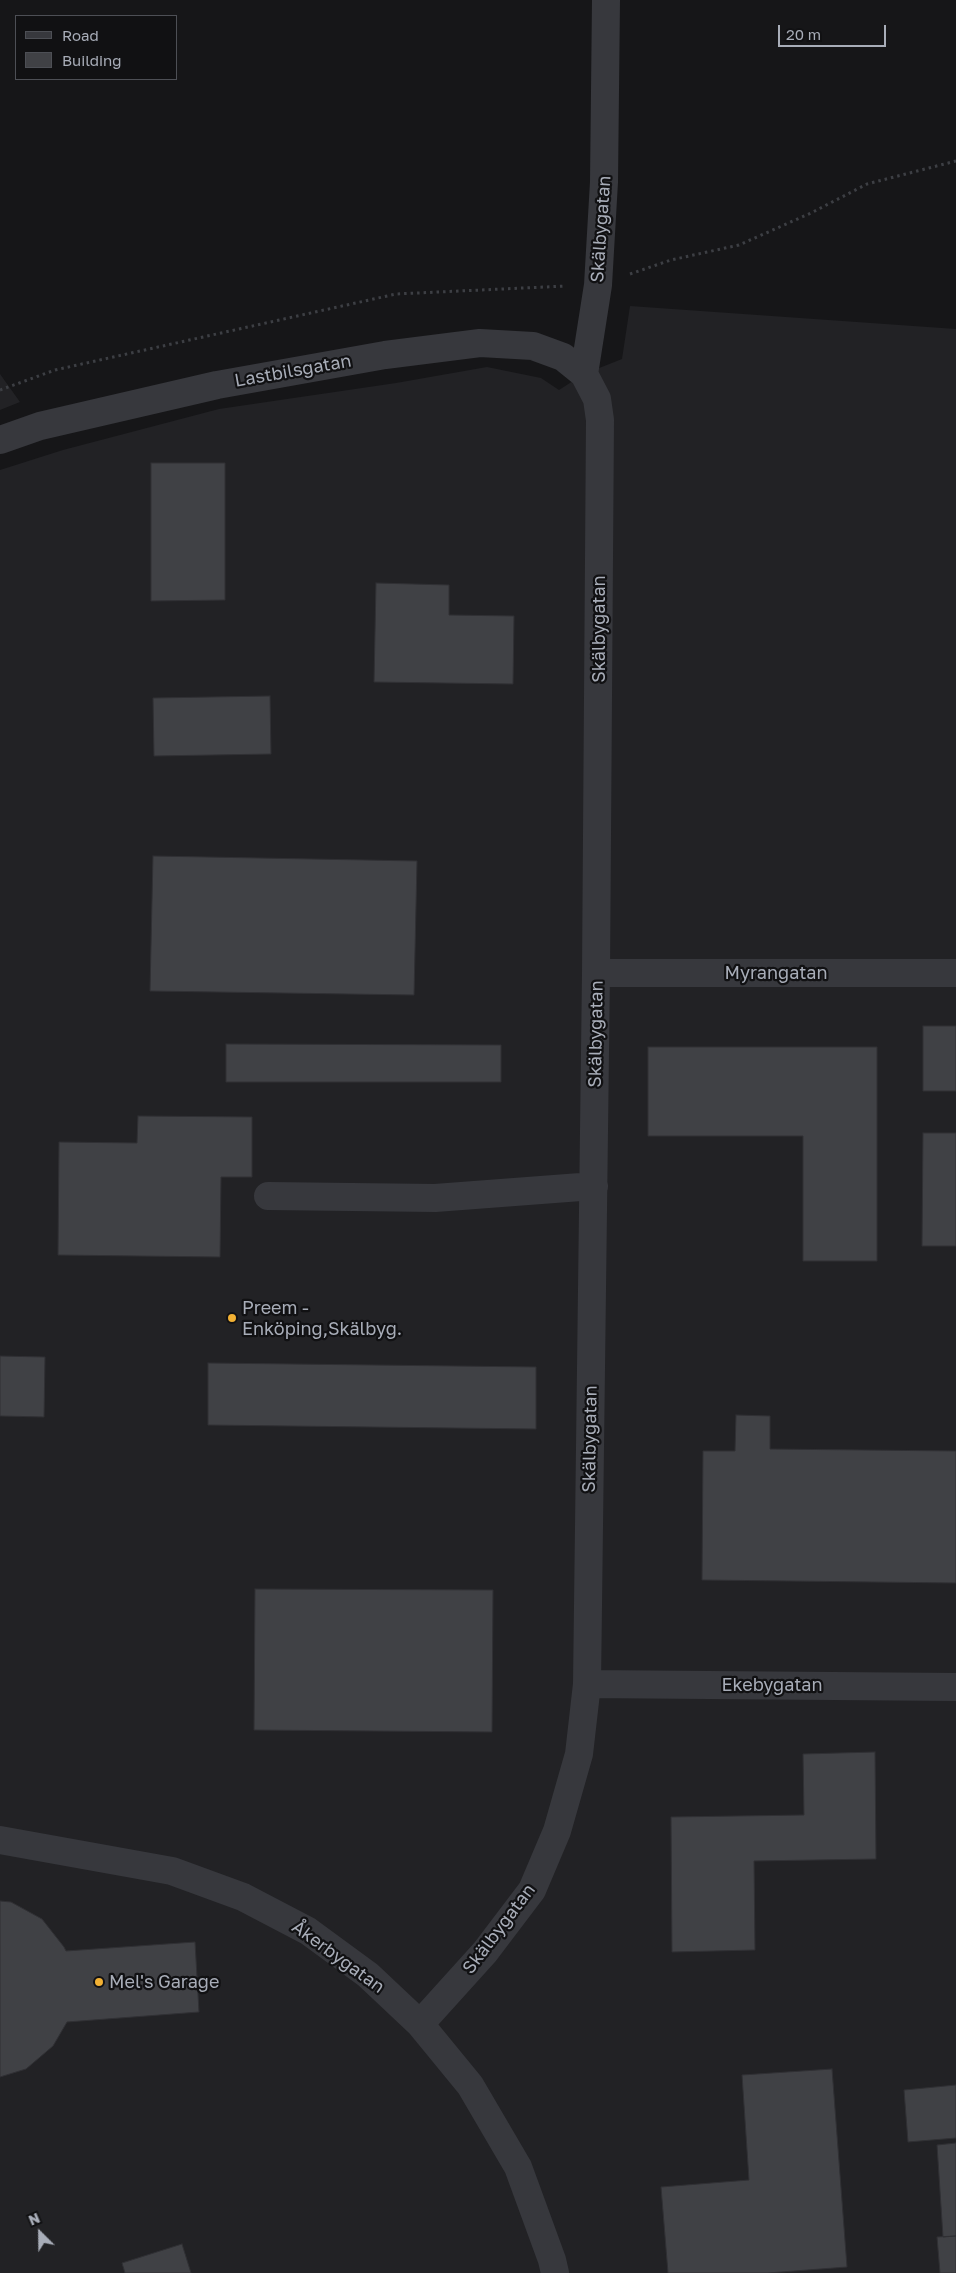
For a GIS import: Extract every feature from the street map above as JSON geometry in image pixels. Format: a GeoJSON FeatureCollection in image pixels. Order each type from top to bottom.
{"type":"FeatureCollection","features":[{"type":"Feature","properties":{"kind":"street","name":"Skälbygatan"},"geometry":{"type":"LineString","coordinates":[[420,2024],[486,1952],[532,1890],[557,1831],[579,1754],[587,1684],[594,1186],[600,420],[597,399],[584,374],[598,284],[604,182],[606,0]]}},
{"type":"Feature","properties":{"kind":"street","name":"Lastbilsgatan"},"geometry":{"type":"LineString","coordinates":[[0,440],[40,426],[217,385],[386,355],[480,343],[533,346],[563,357],[584,374]]}},
{"type":"Feature","properties":{"kind":"street","name":"Myrangatan"},"geometry":{"type":"LineString","coordinates":[[596,973],[956,973]]}},
{"type":"Feature","properties":{"kind":"street"},"geometry":{"type":"LineString","coordinates":[[268,1196],[435,1198],[594,1186]]}},
{"type":"Feature","properties":{"kind":"street","name":"Ekebygatan"},"geometry":{"type":"LineString","coordinates":[[587,1684],[956,1687]]}},
{"type":"Feature","properties":{"kind":"street","name":"Åkerbygatan"},"geometry":{"type":"LineString","coordinates":[[0,1840],[172,1871],[243,1897],[308,1931],[368,1974],[420,2024],[470,2085],[518,2167],[555,2273]]}},
{"type":"Feature","properties":{"kind":"path"},"geometry":{"type":"LineString","coordinates":[[0,390],[55,370],[396,294],[598,284],[671,260],[739,246],[811,213],[867,184],[956,161]]}},
{"type":"Feature","properties":{"kind":"shaded area"},"geometry":{"type":"Polygon","coordinates":[[[630,306],[956,329],[956,2273],[0,2273],[0,470],[63,450],[219,409],[396,383],[487,367],[541,378],[559,390],[584,374],[622,359],[630,306]]]}},
{"type":"Feature","properties":{"kind":"shaded area"},"geometry":{"type":"Polygon","coordinates":[[[0,374],[20,402],[0,410],[0,374]]]}},
{"type":"Feature","properties":{"kind":"building"},"geometry":{"type":"Polygon","coordinates":[[[151,463],[225,463],[225,600],[151,601],[151,463]]]}},
{"type":"Feature","properties":{"kind":"building"},"geometry":{"type":"Polygon","coordinates":[[[376,583],[449,585],[449,615],[514,616],[513,684],[374,682],[376,583]]]}},
{"type":"Feature","properties":{"kind":"building"},"geometry":{"type":"Polygon","coordinates":[[[270,696],[271,754],[154,756],[153,698],[270,696]]]}},
{"type":"Feature","properties":{"kind":"building"},"geometry":{"type":"Polygon","coordinates":[[[153,856],[417,861],[414,995],[150,991],[153,856]]]}},
{"type":"Feature","properties":{"kind":"building"},"geometry":{"type":"Polygon","coordinates":[[[923,1026],[956,1026],[956,1091],[923,1091],[923,1026]]]}},
{"type":"Feature","properties":{"kind":"building"},"geometry":{"type":"Polygon","coordinates":[[[226,1044],[501,1045],[501,1082],[226,1082],[226,1044]]]}},
{"type":"Feature","properties":{"kind":"building"},"geometry":{"type":"Polygon","coordinates":[[[648,1047],[877,1047],[877,1261],[803,1261],[803,1136],[648,1136],[648,1047]]]}},
{"type":"Feature","properties":{"kind":"building"},"geometry":{"type":"Polygon","coordinates":[[[138,1116],[252,1117],[252,1177],[221,1177],[220,1257],[58,1255],[59,1142],[137,1143],[138,1116]]]}},
{"type":"Feature","properties":{"kind":"building"},"geometry":{"type":"Polygon","coordinates":[[[923,1133],[956,1133],[956,1246],[922,1246],[923,1133]]]}},
{"type":"Feature","properties":{"kind":"building"},"geometry":{"type":"Polygon","coordinates":[[[0,1356],[45,1357],[44,1417],[0,1416],[0,1356]]]}},
{"type":"Feature","properties":{"kind":"building"},"geometry":{"type":"Polygon","coordinates":[[[208,1363],[536,1367],[536,1429],[208,1425],[208,1363]]]}},
{"type":"Feature","properties":{"kind":"building"},"geometry":{"type":"Polygon","coordinates":[[[736,1415],[770,1416],[770,1449],[956,1451],[956,1583],[702,1580],[703,1451],[735,1451],[736,1415]]]}},
{"type":"Feature","properties":{"kind":"building"},"geometry":{"type":"Polygon","coordinates":[[[255,1589],[493,1590],[492,1732],[254,1730],[255,1589]]]}},
{"type":"Feature","properties":{"kind":"building"},"geometry":{"type":"Polygon","coordinates":[[[875,1752],[876,1859],[754,1861],[755,1950],[672,1952],[671,1817],[804,1815],[803,1754],[875,1752]]]}},
{"type":"Feature","properties":{"kind":"building","name":"Mel's Garage"},"geometry":{"type":"Polygon","coordinates":[[[0,1901],[11,1902],[42,1919],[66,1951],[195,1942],[199,2012],[67,2022],[53,2046],[26,2069],[0,2077],[0,1901]]]}},
{"type":"Feature","properties":{"kind":"building"},"geometry":{"type":"Polygon","coordinates":[[[832,2069],[847,2267],[768,2273],[668,2273],[661,2187],[749,2180],[742,2075],[832,2069]]]}},
{"type":"Feature","properties":{"kind":"building"},"geometry":{"type":"Polygon","coordinates":[[[956,2085],[956,2138],[908,2142],[904,2090],[956,2085]]]}},
{"type":"Feature","properties":{"kind":"building"},"geometry":{"type":"Polygon","coordinates":[[[956,2143],[956,2236],[943,2237],[937,2145],[956,2143]]]}},
{"type":"Feature","properties":{"kind":"building"},"geometry":{"type":"Polygon","coordinates":[[[956,2236],[956,2273],[940,2273],[937,2237],[956,2236]]]}},
{"type":"Feature","properties":{"kind":"building"},"geometry":{"type":"Polygon","coordinates":[[[182,2244],[191,2273],[125,2273],[122,2263],[182,2244]]]}},
{"type":"Feature","properties":{"kind":"place","name":"Preem - Enköping,Skälbyg."},"geometry":{"type":"Point","coordinates":[232,1318]}},
{"type":"Feature","properties":{"kind":"place","name":"Mel's Garage"},"geometry":{"type":"Point","coordinates":[99,1982]}}]}
